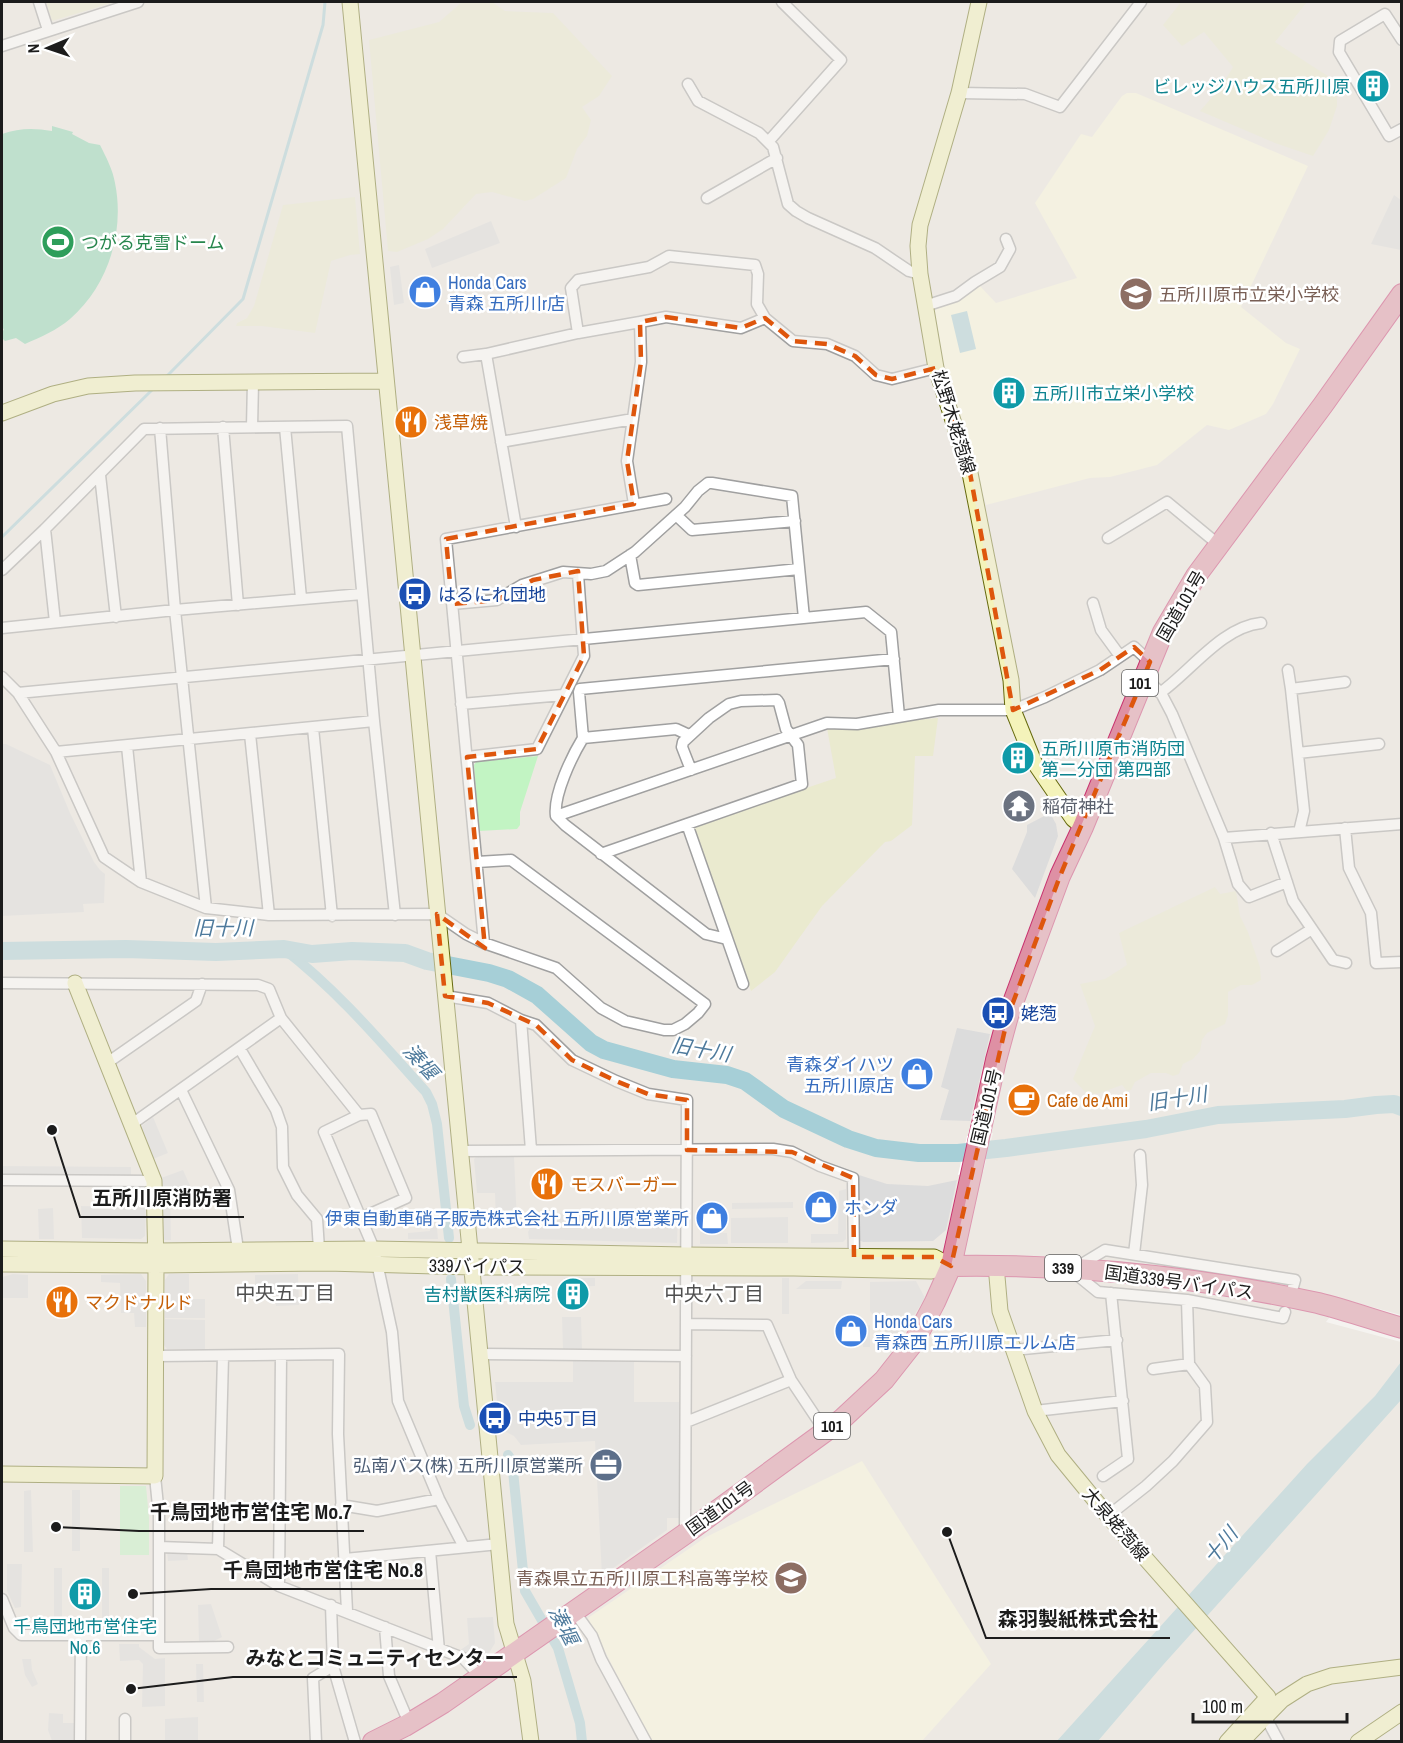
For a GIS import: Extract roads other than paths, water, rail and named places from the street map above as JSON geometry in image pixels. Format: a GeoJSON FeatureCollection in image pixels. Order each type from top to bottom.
{"type":"FeatureCollection","features":[{"type":"Feature","properties":{"kind":"highway","name":"国道101号"},"geometry":{"type":"LineString","coordinates":[[373,1742],[409,1724],[514,1653],[685,1534],[841,1420],[884,1380],[914,1342],[951,1266],[1008,1016],[1060,876],[1083,827],[1163,632],[1196,576],[1323,405],[1401,294]]}},
{"type":"Feature","properties":{"kind":"highway","name":"国道339号バイパス"},"geometry":{"type":"LineString","coordinates":[[951,1266],[1071,1268],[1196,1282],[1317,1303],[1401,1328]]}},
{"type":"Feature","properties":{"kind":"street"},"geometry":{"type":"LineString","coordinates":[[39,2],[48,30]]}},
{"type":"Feature","properties":{"kind":"street"},"geometry":{"type":"LineString","coordinates":[[2,46],[138,2]]}},
{"type":"Feature","properties":{"kind":"street"},"geometry":{"type":"LineString","coordinates":[[350,2],[506,1624],[523,1681],[531,1742]]}},
{"type":"Feature","properties":{"kind":"street"},"geometry":{"type":"LineString","coordinates":[[768,142],[842,60],[782,2]]}},
{"type":"Feature","properties":{"kind":"street","name":"松野木姥萢線"},"geometry":{"type":"LineString","coordinates":[[979,2],[958,93],[920,225],[918,246],[920,274],[936,368],[970,473],[1011,680],[1013,710],[1034,762],[1073,819],[1083,827]]}},
{"type":"Feature","properties":{"kind":"street"},"geometry":{"type":"LineString","coordinates":[[958,93],[1025,94],[1060,106],[1140,2]]}},
{"type":"Feature","properties":{"kind":"street"},"geometry":{"type":"LineString","coordinates":[[1401,40],[1385,14],[1340,41],[1339,52],[1389,136],[1401,129]]}},
{"type":"Feature","properties":{"kind":"street"},"geometry":{"type":"LineString","coordinates":[[688,84],[698,101],[759,133],[773,147],[788,204],[796,211],[875,248],[909,271],[920,274]]}},
{"type":"Feature","properties":{"kind":"street"},"geometry":{"type":"LineString","coordinates":[[707,198],[777,158]]}},
{"type":"Feature","properties":{"kind":"street"},"geometry":{"type":"LineString","coordinates":[[925,306],[956,296],[1000,267],[1010,249],[1006,240]]}},
{"type":"Feature","properties":{"kind":"street"},"geometry":{"type":"LineString","coordinates":[[578,333],[571,288],[578,280],[649,267],[669,256],[755,265],[758,274],[757,304],[765,318],[793,341],[826,344],[855,356],[876,375],[892,379],[936,368]]}},
{"type":"Feature","properties":{"kind":"street"},"geometry":{"type":"LineString","coordinates":[[463,357],[666,317],[741,328],[765,318]]}},
{"type":"Feature","properties":{"kind":"street"},"geometry":{"type":"LineString","coordinates":[[634,504],[627,462],[641,362],[640,322]]}},
{"type":"Feature","properties":{"kind":"street"},"geometry":{"type":"LineString","coordinates":[[486,354],[516,526]]}},
{"type":"Feature","properties":{"kind":"street"},"geometry":{"type":"LineString","coordinates":[[2,413],[53,394],[88,386],[135,383],[386,381]]}},
{"type":"Feature","properties":{"kind":"street"},"geometry":{"type":"LineString","coordinates":[[252,427],[253,382]]}},
{"type":"Feature","properties":{"kind":"street"},"geometry":{"type":"LineString","coordinates":[[501,442],[633,419]]}},
{"type":"Feature","properties":{"kind":"street"},"geometry":{"type":"LineString","coordinates":[[2,570],[45,530],[144,429],[347,426],[368,660],[395,915]]}},
{"type":"Feature","properties":{"kind":"street"},"geometry":{"type":"LineString","coordinates":[[223,427],[238,604]]}},
{"type":"Feature","properties":{"kind":"street"},"geometry":{"type":"LineString","coordinates":[[285,427],[301,598]]}},
{"type":"Feature","properties":{"kind":"street"},"geometry":{"type":"LineString","coordinates":[[160,428],[175,610],[206,908]]}},
{"type":"Feature","properties":{"kind":"street"},"geometry":{"type":"LineString","coordinates":[[99,475],[116,617]]}},
{"type":"Feature","properties":{"kind":"street"},"geometry":{"type":"LineString","coordinates":[[452,604],[497,600],[533,580],[563,572],[591,574],[606,571],[630,555],[676,515],[698,491],[708,483],[712,483],[792,496],[804,618]]}},
{"type":"Feature","properties":{"kind":"street"},"geometry":{"type":"LineString","coordinates":[[484,944],[446,539],[666,499]]}},
{"type":"Feature","properties":{"kind":"street"},"geometry":{"type":"LineString","coordinates":[[1108,538],[1167,502],[1219,545]]}},
{"type":"Feature","properties":{"kind":"street"},"geometry":{"type":"LineString","coordinates":[[676,515],[692,530],[795,521]]}},
{"type":"Feature","properties":{"kind":"street"},"geometry":{"type":"LineString","coordinates":[[45,530],[55,622]]}},
{"type":"Feature","properties":{"kind":"street"},"geometry":{"type":"LineString","coordinates":[[630,555],[635,584],[638,585],[799,570]]}},
{"type":"Feature","properties":{"kind":"street"},"geometry":{"type":"LineString","coordinates":[[466,756],[537,749],[585,656],[579,574]]}},
{"type":"Feature","properties":{"kind":"street"},"geometry":{"type":"LineString","coordinates":[[2,628],[362,594]]}},
{"type":"Feature","properties":{"kind":"street"},"geometry":{"type":"LineString","coordinates":[[1093,603],[1101,630],[1120,656]]}},
{"type":"Feature","properties":{"kind":"street"},"geometry":{"type":"LineString","coordinates":[[18,693],[869,613],[891,632],[899,716]]}},
{"type":"Feature","properties":{"kind":"street"},"geometry":{"type":"LineString","coordinates":[[1161,693],[1176,682],[1192,664],[1237,629],[1261,623]]}},
{"type":"Feature","properties":{"kind":"street"},"geometry":{"type":"LineString","coordinates":[[556,816],[827,723],[857,724],[958,709],[1013,710],[1100,670],[1134,647],[1172,714],[1224,838],[1238,884],[1249,897],[1287,882]]}},
{"type":"Feature","properties":{"kind":"street"},"geometry":{"type":"LineString","coordinates":[[727,939],[706,934],[601,854],[556,816],[556,805],[568,767],[583,738],[580,689],[894,659]]}},
{"type":"Feature","properties":{"kind":"street"},"geometry":{"type":"LineString","coordinates":[[1288,670],[1304,811],[1299,831]]}},
{"type":"Feature","properties":{"kind":"street"},"geometry":{"type":"LineString","coordinates":[[2,677],[18,693],[56,752],[104,857],[141,882],[206,908],[269,915],[437,914],[484,944],[556,968],[601,1008],[625,1021],[664,1030],[673,1030],[698,1013],[705,1004],[512,860],[477,862]]}},
{"type":"Feature","properties":{"kind":"street"},"geometry":{"type":"LineString","coordinates":[[1291,689],[1345,682]]}},
{"type":"Feature","properties":{"kind":"street"},"geometry":{"type":"LineString","coordinates":[[461,704],[563,695]]}},
{"type":"Feature","properties":{"kind":"street"},"geometry":{"type":"LineString","coordinates":[[601,854],[802,784],[798,745],[790,735],[777,700],[741,701],[729,704],[689,735],[682,747],[691,770]]}},
{"type":"Feature","properties":{"kind":"street"},"geometry":{"type":"LineString","coordinates":[[56,752],[374,721]]}},
{"type":"Feature","properties":{"kind":"street"},"geometry":{"type":"LineString","coordinates":[[313,728],[332,916]]}},
{"type":"Feature","properties":{"kind":"street"},"geometry":{"type":"LineString","coordinates":[[583,738],[676,729],[689,735]]}},
{"type":"Feature","properties":{"kind":"street"},"geometry":{"type":"LineString","coordinates":[[250,734],[269,915]]}},
{"type":"Feature","properties":{"kind":"street"},"geometry":{"type":"LineString","coordinates":[[1298,753],[1379,744]]}},
{"type":"Feature","properties":{"kind":"street"},"geometry":{"type":"LineString","coordinates":[[127,746],[141,882]]}},
{"type":"Feature","properties":{"kind":"street"},"geometry":{"type":"LineString","coordinates":[[687,824],[743,984]]}},
{"type":"Feature","properties":{"kind":"street"},"geometry":{"type":"LineString","coordinates":[[1224,838],[1401,824]]}},
{"type":"Feature","properties":{"kind":"street"},"geometry":{"type":"LineString","coordinates":[[1345,828],[1349,868],[1371,912],[1376,963],[1401,962]]}},
{"type":"Feature","properties":{"kind":"street"},"geometry":{"type":"LineString","coordinates":[[1271,833],[1293,901],[1333,960],[1346,963]]}},
{"type":"Feature","properties":{"kind":"street"},"geometry":{"type":"LineString","coordinates":[[1277,951],[1312,930]]}},
{"type":"Feature","properties":{"kind":"street"},"geometry":{"type":"LineString","coordinates":[[2,983],[258,985],[269,989],[281,1018],[359,1115]]}},
{"type":"Feature","properties":{"kind":"street"},"geometry":{"type":"LineString","coordinates":[[75,983],[154,1181],[155,1476],[159,1516],[159,1648],[228,1647]]}},
{"type":"Feature","properties":{"kind":"street"},"geometry":{"type":"LineString","coordinates":[[107,1063],[196,1001],[202,984]]}},
{"type":"Feature","properties":{"kind":"street"},"geometry":{"type":"LineString","coordinates":[[445,990],[488,1003],[536,1025],[572,1060],[616,1081],[648,1094],[687,1100],[685,1534]]}},
{"type":"Feature","properties":{"kind":"street"},"geometry":{"type":"LineString","coordinates":[[132,1124],[281,1018]]}},
{"type":"Feature","properties":{"kind":"street"},"geometry":{"type":"LineString","coordinates":[[521,1020],[531,1150]]}},
{"type":"Feature","properties":{"kind":"street"},"geometry":{"type":"LineString","coordinates":[[240,1049],[276,1110],[282,1127],[283,1167],[297,1195],[317,1220],[319,1249]]}},
{"type":"Feature","properties":{"kind":"street"},"geometry":{"type":"LineString","coordinates":[[181,1090],[229,1190],[239,1257],[319,1249],[376,1256],[470,1251],[686,1261]]}},
{"type":"Feature","properties":{"kind":"street"},"geometry":{"type":"LineString","coordinates":[[361,1218],[406,1198],[371,1114],[359,1115],[324,1131],[376,1256],[392,1332],[398,1401],[439,1499],[464,1547]]}},
{"type":"Feature","properties":{"kind":"street"},"geometry":{"type":"LineString","coordinates":[[460,1151],[772,1149],[792,1152],[820,1166],[853,1178],[854,1264]]}},
{"type":"Feature","properties":{"kind":"street"},"geometry":{"type":"LineString","coordinates":[[1134,1254],[1142,1185],[1140,1155]]}},
{"type":"Feature","properties":{"kind":"street"},"geometry":{"type":"LineString","coordinates":[[2,1180],[154,1181]]}},
{"type":"Feature","properties":{"kind":"street"},"geometry":{"type":"LineString","coordinates":[[2,1249],[156,1258]]}},
{"type":"Feature","properties":{"kind":"street"},"geometry":{"type":"LineString","coordinates":[[1285,1312],[1283,1318],[1187,1300],[1098,1292],[1071,1268],[1105,1250],[1295,1280],[1293,1287]]}},
{"type":"Feature","properties":{"kind":"street","name":"339バイパス"},"geometry":{"type":"LineString","coordinates":[[2,1264],[156,1258],[376,1256],[472,1267],[686,1261],[794,1268],[854,1264],[931,1271],[951,1266]]}},
{"type":"Feature","properties":{"kind":"street","name":"大泉姥萢線"},"geometry":{"type":"LineString","coordinates":[[996,1265],[1000,1311],[1035,1411],[1058,1455],[1108,1516],[1268,1697],[1227,1742]]}},
{"type":"Feature","properties":{"kind":"street"},"geometry":{"type":"LineString","coordinates":[[1103,1476],[1128,1460],[1111,1293]]}},
{"type":"Feature","properties":{"kind":"street"},"geometry":{"type":"LineString","coordinates":[[1108,1516],[1173,1461],[1207,1422],[1205,1386],[1189,1364],[1187,1300]]}},
{"type":"Feature","properties":{"kind":"street"},"geometry":{"type":"LineString","coordinates":[[686,1324],[768,1325],[791,1380],[825,1431]]}},
{"type":"Feature","properties":{"kind":"street"},"geometry":{"type":"LineString","coordinates":[[1013,1350],[1117,1340]]}},
{"type":"Feature","properties":{"kind":"street"},"geometry":{"type":"LineString","coordinates":[[156,1356],[339,1354],[338,1434],[346,1611]]}},
{"type":"Feature","properties":{"kind":"street"},"geometry":{"type":"LineString","coordinates":[[480,1354],[686,1356]]}},
{"type":"Feature","properties":{"kind":"street"},"geometry":{"type":"LineString","coordinates":[[279,1586],[281,1355]]}},
{"type":"Feature","properties":{"kind":"street"},"geometry":{"type":"LineString","coordinates":[[219,1549],[223,1356]]}},
{"type":"Feature","properties":{"kind":"street"},"geometry":{"type":"LineString","coordinates":[[1153,1369],[1189,1364]]}},
{"type":"Feature","properties":{"kind":"street"},"geometry":{"type":"LineString","coordinates":[[686,1422],[791,1380]]}},
{"type":"Feature","properties":{"kind":"street"},"geometry":{"type":"LineString","coordinates":[[1035,1411],[1122,1401]]}},
{"type":"Feature","properties":{"kind":"street"},"geometry":{"type":"LineString","coordinates":[[2,1474],[155,1476]]}},
{"type":"Feature","properties":{"kind":"street"},"geometry":{"type":"LineString","coordinates":[[341,1505],[377,1510],[439,1499]]}},
{"type":"Feature","properties":{"kind":"street"},"geometry":{"type":"LineString","coordinates":[[345,1559],[499,1544]]}},
{"type":"Feature","properties":{"kind":"street"},"geometry":{"type":"LineString","coordinates":[[159,1547],[219,1549],[279,1586],[463,1659],[480,1676]]}},
{"type":"Feature","properties":{"kind":"street"},"geometry":{"type":"LineString","coordinates":[[430,1551],[439,1650]]}},
{"type":"Feature","properties":{"kind":"street"},"geometry":{"type":"LineString","coordinates":[[2,1599],[14,1628],[21,1635],[159,1635]]}},
{"type":"Feature","properties":{"kind":"street"},"geometry":{"type":"LineString","coordinates":[[331,1605],[333,1666],[355,1742]]}},
{"type":"Feature","properties":{"kind":"street"},"geometry":{"type":"LineString","coordinates":[[574,1611],[592,1636],[601,1659],[646,1742]]}},
{"type":"Feature","properties":{"kind":"street"},"geometry":{"type":"LineString","coordinates":[[385,1627],[389,1676],[409,1724]]}},
{"type":"Feature","properties":{"kind":"street"},"geometry":{"type":"LineString","coordinates":[[80,1742],[81,1634]]}},
{"type":"Feature","properties":{"kind":"street"},"geometry":{"type":"LineString","coordinates":[[316,1742],[313,1678],[333,1666]]}},
{"type":"Feature","properties":{"kind":"street"},"geometry":{"type":"LineString","coordinates":[[1240,1742],[1282,1700],[1315,1681],[1331,1676],[1401,1667]]}},
{"type":"Feature","properties":{"kind":"street"},"geometry":{"type":"LineString","coordinates":[[1358,1742],[1401,1712]]}},
{"type":"Feature","properties":{"kind":"street"},"geometry":{"type":"LineString","coordinates":[[1265,1716],[1279,1742]]}},
{"type":"Feature","properties":{"kind":"street"},"geometry":{"type":"LineString","coordinates":[[124,1719],[125,1742]]}},
{"type":"Feature","properties":{"kind":"water"},"geometry":{"type":"Polygon","coordinates":[[[967,311],[976,349],[960,353],[951,315],[967,311]]]}},
{"type":"Feature","properties":{"kind":"water","name":"十川"},"geometry":{"type":"Polygon","coordinates":[[[1401,1362],[1401,1400],[1163,1665],[1098,1741],[1056,1742],[1307,1464],[1375,1396],[1401,1362]]]}},
{"type":"Feature","properties":{"kind":"waterway"},"geometry":{"type":"LineString","coordinates":[[167,376],[243,299],[323,25],[325,2]]}},
{"type":"Feature","properties":{"kind":"waterway"},"geometry":{"type":"LineString","coordinates":[[2,537],[153,389]]}},
{"type":"Feature","properties":{"kind":"waterway","name":"旧十川"},"geometry":{"type":"LineString","coordinates":[[2,951],[126,949],[216,952],[284,949],[312,954],[352,951],[405,953],[427,961],[508,979],[537,995],[591,1043],[604,1050],[673,1069],[727,1075],[745,1081],[784,1109],[848,1139],[876,1148],[919,1153],[958,1153],[1006,1148],[1146,1129],[1218,1115],[1345,1109],[1394,1104],[1402,1107]]}},
{"type":"Feature","properties":{"kind":"waterway","name":"湊堰"},"geometry":{"type":"LineString","coordinates":[[284,949],[340,999],[426,1092],[437,1124],[449,1238]]}},
{"type":"Feature","properties":{"kind":"waterway","name":"湊堰"},"geometry":{"type":"LineString","coordinates":[[451,1279],[464,1406],[470,1425]]}},
{"type":"Feature","properties":{"kind":"waterway","name":"湊堰"},"geometry":{"type":"LineString","coordinates":[[508,1455],[512,1461],[525,1591],[558,1648],[580,1723],[582,1742]]}},
{"type":"Feature","properties":{"kind":"place","name":"ビレッジハウス五所川原"},"geometry":{"type":"Point","coordinates":[1373,86]}},
{"type":"Feature","properties":{"kind":"place","name":"つがる克雪ドーム"},"geometry":{"type":"Point","coordinates":[58,242]}},
{"type":"Feature","properties":{"kind":"place","name":"Honda Cars 青森 五所川r店"},"geometry":{"type":"Point","coordinates":[425,292]}},
{"type":"Feature","properties":{"kind":"place","name":"五所川原市立栄小学校"},"geometry":{"type":"Point","coordinates":[1136,294]}},
{"type":"Feature","properties":{"kind":"place","name":"五所川市立栄小学校"},"geometry":{"type":"Point","coordinates":[1009,393]}},
{"type":"Feature","properties":{"kind":"place","name":"浅草焼"},"geometry":{"type":"Point","coordinates":[411,422]}},
{"type":"Feature","properties":{"kind":"place","name":"はるにれ団地"},"geometry":{"type":"Point","coordinates":[415,594]}},
{"type":"Feature","properties":{"kind":"place","name":"五所川原市消防団 第二分団 第四部"},"geometry":{"type":"Point","coordinates":[1018,758]}},
{"type":"Feature","properties":{"kind":"place","name":"稲荷神社"},"geometry":{"type":"Point","coordinates":[1019,806]}},
{"type":"Feature","properties":{"kind":"place","name":"姥萢"},"geometry":{"type":"Point","coordinates":[998,1013]}},
{"type":"Feature","properties":{"kind":"place","name":"青森ダイハツ 五所川原店"},"geometry":{"type":"Point","coordinates":[917,1074]}},
{"type":"Feature","properties":{"kind":"place","name":"Cafe de Ami"},"geometry":{"type":"Point","coordinates":[1024,1100]}},
{"type":"Feature","properties":{"kind":"place","name":"五所川原消防署"},"geometry":{"type":"Point","coordinates":[52,1130]}},
{"type":"Feature","properties":{"kind":"place","name":"モスバーガー"},"geometry":{"type":"Point","coordinates":[547,1184]}},
{"type":"Feature","properties":{"kind":"place","name":"ホンダ"},"geometry":{"type":"Point","coordinates":[821,1207]}},
{"type":"Feature","properties":{"kind":"place","name":"伊東自動車硝子販売株式会社 五所川原営業所"},"geometry":{"type":"Point","coordinates":[712,1218]}},
{"type":"Feature","properties":{"kind":"place","name":"吉村獣医科病院"},"geometry":{"type":"Point","coordinates":[573,1294]}},
{"type":"Feature","properties":{"kind":"place","name":"マクドナルド"},"geometry":{"type":"Point","coordinates":[62,1302]}},
{"type":"Feature","properties":{"kind":"place","name":"Honda Cars 青森西 五所川原エルム店"},"geometry":{"type":"Point","coordinates":[851,1331]}},
{"type":"Feature","properties":{"kind":"place","name":"中央5丁目"},"geometry":{"type":"Point","coordinates":[495,1418]}},
{"type":"Feature","properties":{"kind":"place","name":"弘南バス(株) 五所川原営業所"},"geometry":{"type":"Point","coordinates":[606,1465]}},
{"type":"Feature","properties":{"kind":"place","name":"千鳥団地市営住宅 Mo.7"},"geometry":{"type":"Point","coordinates":[56,1527]}},
{"type":"Feature","properties":{"kind":"place","name":"森羽製紙株式会社"},"geometry":{"type":"Point","coordinates":[947,1532]}},
{"type":"Feature","properties":{"kind":"place","name":"青森県立五所川原工科高等学校"},"geometry":{"type":"Point","coordinates":[791,1578]}},
{"type":"Feature","properties":{"kind":"place","name":"千鳥団地市営住宅 No.6"},"geometry":{"type":"Point","coordinates":[85,1594]}},
{"type":"Feature","properties":{"kind":"place","name":"千鳥団地市営住宅 No.8"},"geometry":{"type":"Point","coordinates":[133,1594]}},
{"type":"Feature","properties":{"kind":"place","name":"みなとコミュニティセンター"},"geometry":{"type":"Point","coordinates":[131,1689]}},
{"type":"Feature","properties":{"kind":"district","name":"中央五丁目"},"geometry":{"type":"Point","coordinates":[285,1292]}},
{"type":"Feature","properties":{"kind":"district","name":"中央六丁目"},"geometry":{"type":"Point","coordinates":[714,1293]}}]}
